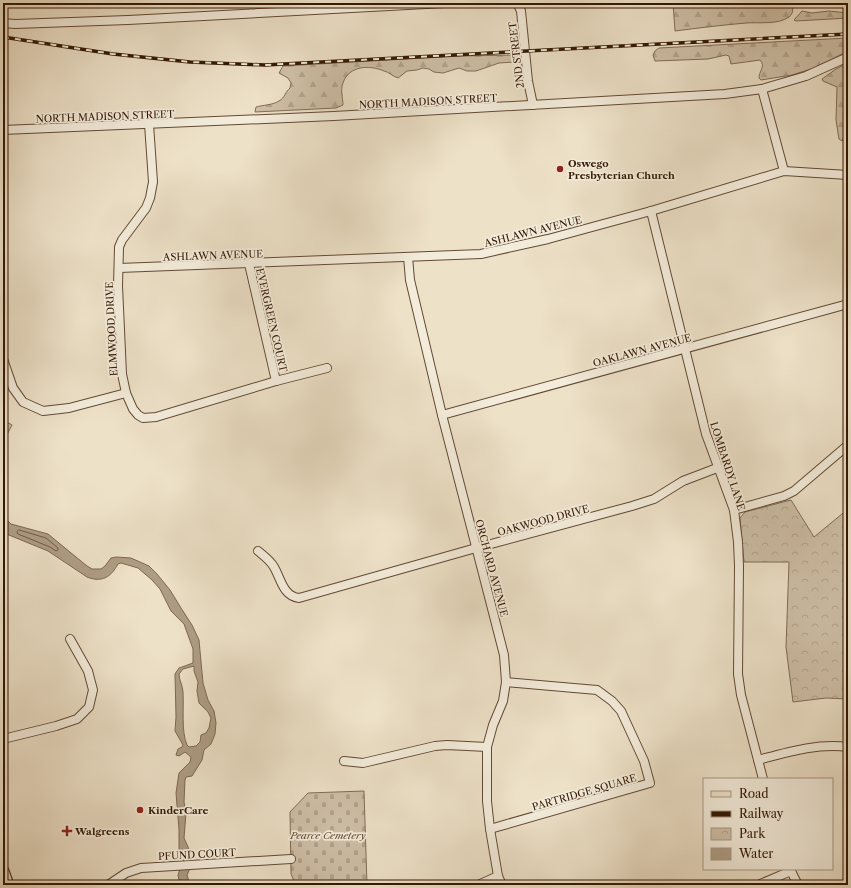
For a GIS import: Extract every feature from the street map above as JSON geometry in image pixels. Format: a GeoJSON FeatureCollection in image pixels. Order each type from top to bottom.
{"type":"FeatureCollection","features":[{"type":"Feature","properties":{"kind":"main road"},"geometry":{"type":"LineString","coordinates":[[3,871],[8,885]]}},
{"type":"Feature","properties":{"kind":"street"},"geometry":{"type":"LineString","coordinates":[[3,23],[15,24],[128,20],[445,3]]}},
{"type":"Feature","properties":{"kind":"street","name":"2ND STREET"},"geometry":{"type":"LineString","coordinates":[[517,3],[521,11],[528,81],[533,105]]}},
{"type":"Feature","properties":{"kind":"street","name":"NORTH MADISON STREET"},"geometry":{"type":"LineString","coordinates":[[3,130],[326,117],[725,94],[762,89],[806,76],[848,57]]}},
{"type":"Feature","properties":{"kind":"street"},"geometry":{"type":"LineString","coordinates":[[762,89],[784,171]]}},
{"type":"Feature","properties":{"kind":"street","name":"ELMWOOD DRIVE"},"geometry":{"type":"LineString","coordinates":[[149,124],[153,182],[150,198],[146,208],[122,240],[119,247],[122,374],[126,392],[133,409],[143,418],[149,418],[276,381],[327,368]]}},
{"type":"Feature","properties":{"kind":"street","name":"ASHLAWN AVENUE"},"geometry":{"type":"LineString","coordinates":[[119,268],[481,254],[548,239],[651,211],[784,171],[848,175]]}},
{"type":"Feature","properties":{"kind":"street","name":"LOMBARDY LANE"},"geometry":{"type":"LineString","coordinates":[[651,211],[706,434],[717,468],[734,510],[739,566],[738,674],[741,695],[763,778]]}},
{"type":"Feature","properties":{"kind":"street","name":"ORCHARD AVENUE"},"geometry":{"type":"LineString","coordinates":[[408,257],[410,280],[442,415],[501,640],[506,682],[503,700],[493,725],[487,747],[487,801],[498,876],[502,885]]}},
{"type":"Feature","properties":{"kind":"street","name":"EVERGREEN COURT"},"geometry":{"type":"LineString","coordinates":[[249,264],[276,381]]}},
{"type":"Feature","properties":{"kind":"street","name":"OAKLAWN AVENUE"},"geometry":{"type":"LineString","coordinates":[[442,415],[848,304]]}},
{"type":"Feature","properties":{"kind":"street"},"geometry":{"type":"LineString","coordinates":[[3,359],[12,388],[23,402],[43,411],[69,408],[126,392]]}},
{"type":"Feature","properties":{"kind":"street"},"geometry":{"type":"LineString","coordinates":[[734,510],[794,492],[848,445]]}},
{"type":"Feature","properties":{"kind":"street","name":"OAKWOOD DRIVE"},"geometry":{"type":"LineString","coordinates":[[258,551],[269,560],[282,586],[290,595],[299,598],[654,499],[683,481],[717,468]]}},
{"type":"Feature","properties":{"kind":"street"},"geometry":{"type":"LineString","coordinates":[[3,739],[56,726],[77,719],[89,707],[93,690],[88,671],[70,639]]}},
{"type":"Feature","properties":{"kind":"street","name":"PARTRIDGE SQUARE"},"geometry":{"type":"LineString","coordinates":[[490,829],[650,783],[644,761],[621,711],[612,701],[597,690],[506,682]]}},
{"type":"Feature","properties":{"kind":"street"},"geometry":{"type":"LineString","coordinates":[[344,761],[363,763],[435,746],[447,745],[487,747]]}},
{"type":"Feature","properties":{"kind":"street"},"geometry":{"type":"LineString","coordinates":[[758,760],[811,747],[830,745],[848,747]]}},
{"type":"Feature","properties":{"kind":"street","name":"PFUND COURT"},"geometry":{"type":"LineString","coordinates":[[108,885],[119,876],[133,870],[150,866],[291,859]]}},
{"type":"Feature","properties":{"kind":"street"},"geometry":{"type":"LineString","coordinates":[[758,885],[791,870],[798,885]]}},
{"type":"Feature","properties":{"kind":"street"},"geometry":{"type":"LineString","coordinates":[[478,885],[498,876]]}},
{"type":"Feature","properties":{"kind":"green space"},"geometry":{"type":"Polygon","coordinates":[[[673,3],[791,3],[793,10],[792,14],[784,20],[768,23],[737,24],[675,31],[673,3]]]}},
{"type":"Feature","properties":{"kind":"green space"},"geometry":{"type":"Polygon","coordinates":[[[802,11],[812,13],[829,11],[848,13],[848,18],[794,20],[802,11]]]}},
{"type":"Feature","properties":{"kind":"green space"},"geometry":{"type":"Polygon","coordinates":[[[848,38],[848,51],[814,68],[792,75],[761,80],[759,75],[762,62],[760,60],[731,64],[729,56],[726,55],[708,59],[655,61],[653,55],[659,48],[848,38]]]}},
{"type":"Feature","properties":{"kind":"green space"},"geometry":{"type":"Polygon","coordinates":[[[516,55],[515,62],[499,63],[476,71],[467,71],[459,68],[443,73],[434,72],[423,68],[407,71],[398,78],[378,69],[366,67],[360,68],[350,73],[346,77],[342,88],[343,105],[336,108],[255,112],[256,107],[281,100],[290,88],[291,83],[288,78],[279,73],[283,66],[460,56],[516,55]]]}},
{"type":"Feature","properties":{"kind":"green space"},"geometry":{"type":"Polygon","coordinates":[[[848,63],[848,114],[842,141],[839,139],[836,120],[837,87],[823,81],[822,79],[848,63]]]}},
{"type":"Feature","properties":{"kind":"green space"},"geometry":{"type":"Polygon","coordinates":[[[3,420],[12,425],[3,442],[3,420]]]}},
{"type":"Feature","properties":{"kind":"green space"},"geometry":{"type":"Polygon","coordinates":[[[791,500],[814,537],[848,509],[848,699],[826,698],[793,702],[786,647],[789,562],[744,562],[740,518],[745,512],[791,500]]]}},
{"type":"Feature","properties":{"kind":"green space","name":"Pearce Cemetery"},"geometry":{"type":"Polygon","coordinates":[[[364,791],[367,885],[296,885],[291,874],[290,812],[308,793],[364,791]]]}},
{"type":"Feature","properties":{"kind":"water"},"geometry":{"type":"Polygon","coordinates":[[[3,516],[11,524],[48,534],[92,569],[101,569],[111,558],[116,557],[131,558],[149,566],[170,590],[192,625],[199,640],[203,683],[208,700],[214,711],[216,723],[215,734],[211,744],[204,750],[202,760],[192,776],[186,777],[185,780],[184,802],[186,813],[184,838],[188,847],[190,858],[193,862],[187,875],[190,885],[180,885],[178,875],[180,869],[176,793],[179,773],[190,762],[191,757],[185,752],[179,756],[176,755],[178,749],[183,745],[175,731],[175,674],[179,668],[193,663],[193,649],[184,624],[171,611],[160,589],[138,568],[121,563],[118,564],[106,578],[92,579],[48,551],[4,533],[3,516]],[[194,666],[183,669],[179,674],[183,690],[184,733],[187,745],[189,747],[196,746],[200,742],[201,735],[206,733],[209,728],[211,718],[208,712],[199,703],[197,691],[198,682],[194,671],[194,666]]]}},
{"type":"Feature","properties":{"kind":"railway"},"geometry":{"type":"LineString","coordinates":[[3,37],[113,54],[190,62],[265,65],[848,34]]}},
{"type":"Feature","properties":{"kind":"place","name":"Oswego Presbyterian Church"},"geometry":{"type":"Point","coordinates":[560,169]}},
{"type":"Feature","properties":{"kind":"place","name":"KinderCare"},"geometry":{"type":"Point","coordinates":[140,810]}},
{"type":"Feature","properties":{"kind":"place","name":"Walgreens"},"geometry":{"type":"Point","coordinates":[67,831]}}]}
